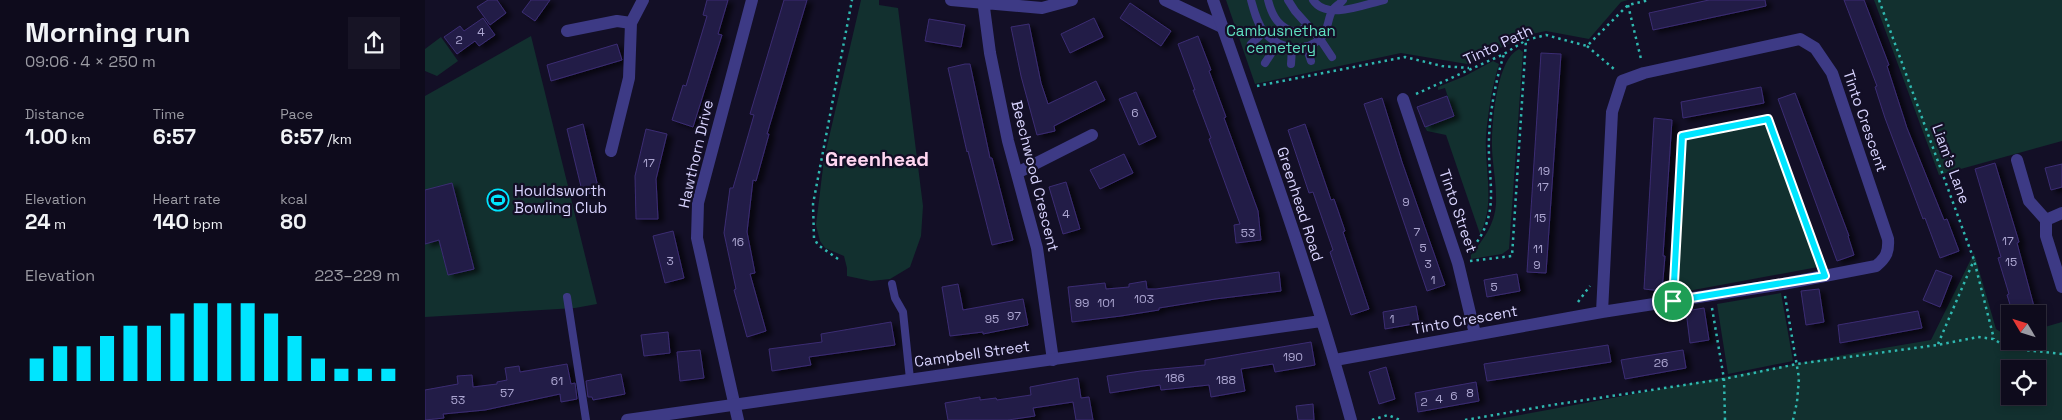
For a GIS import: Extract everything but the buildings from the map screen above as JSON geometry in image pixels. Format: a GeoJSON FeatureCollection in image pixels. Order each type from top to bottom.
{"type":"FeatureCollection","features":[{"type":"Feature","properties":{"kind":"street"},"geometry":{"type":"LineString","coordinates":[[611,151],[629,78],[631,22],[643,0]]}},
{"type":"Feature","properties":{"kind":"street","name":"Hawthorn Drive"},"geometry":{"type":"LineString","coordinates":[[738,420],[697,238],[698,203],[752,0]]}},
{"type":"Feature","properties":{"kind":"street"},"geometry":{"type":"LineString","coordinates":[[951,0],[1042,8],[1072,0]]}},
{"type":"Feature","properties":{"kind":"street"},"geometry":{"type":"LineString","coordinates":[[1165,0],[1222,27]]}},
{"type":"Feature","properties":{"kind":"street","name":"Greenhead Road"},"geometry":{"type":"LineString","coordinates":[[1213,0],[1245,89],[1335,360],[1351,420]]}},
{"type":"Feature","properties":{"kind":"street","name":"Beechwood Crescent"},"geometry":{"type":"LineString","coordinates":[[983,2],[990,53],[1008,141],[1037,248],[1053,360]]}},
{"type":"Feature","properties":{"kind":"street"},"geometry":{"type":"LineString","coordinates":[[567,31],[617,22],[631,22]]}},
{"type":"Feature","properties":{"kind":"street","name":"Tinto Crescent"},"geometry":{"type":"LineString","coordinates":[[1335,360],[1602,312],[1783,284],[1876,266],[1884,260],[1889,250],[1889,240],[1832,72],[1815,48],[1800,39],[1644,73],[1622,81]]}},
{"type":"Feature","properties":{"kind":"street"},"geometry":{"type":"LineString","coordinates":[[1602,312],[1613,112],[1622,81]]}},
{"type":"Feature","properties":{"kind":"street","name":"Tinto Street"},"geometry":{"type":"LineString","coordinates":[[1403,99],[1458,263],[1475,334]]}},
{"type":"Feature","properties":{"kind":"street"},"geometry":{"type":"LineString","coordinates":[[1017,173],[1092,135]]}},
{"type":"Feature","properties":{"kind":"street"},"geometry":{"type":"LineString","coordinates":[[2017,160],[2029,201],[2046,220],[2046,236],[2062,287]]}},
{"type":"Feature","properties":{"kind":"street"},"geometry":{"type":"LineString","coordinates":[[2046,220],[2062,213]]}},
{"type":"Feature","properties":{"kind":"street","name":"Campbell Street"},"geometry":{"type":"LineString","coordinates":[[627,420],[1321,321]]}},
{"type":"Feature","properties":{"kind":"lane"},"geometry":{"type":"LineString","coordinates":[[1251,0],[1264,32],[1278,43],[1292,48],[1306,46],[1320,39],[1327,30],[1332,11],[1343,0]]}},
{"type":"Feature","properties":{"kind":"lane"},"geometry":{"type":"LineString","coordinates":[[1268,0],[1274,17],[1285,29],[1297,32],[1308,26]]}},
{"type":"Feature","properties":{"kind":"lane"},"geometry":{"type":"LineString","coordinates":[[1288,0],[1332,57]]}},
{"type":"Feature","properties":{"kind":"lane"},"geometry":{"type":"LineString","coordinates":[[1313,0],[1317,6],[1332,11],[1384,0]]}},
{"type":"Feature","properties":{"kind":"lane"},"geometry":{"type":"LineString","coordinates":[[1251,44],[1264,32]]}},
{"type":"Feature","properties":{"kind":"lane"},"geometry":{"type":"LineString","coordinates":[[1265,63],[1278,43]]}},
{"type":"Feature","properties":{"kind":"lane"},"geometry":{"type":"LineString","coordinates":[[1306,46],[1311,61]]}},
{"type":"Feature","properties":{"kind":"lane"},"geometry":{"type":"LineString","coordinates":[[1291,64],[1292,48]]}},
{"type":"Feature","properties":{"kind":"lane"},"geometry":{"type":"LineString","coordinates":[[892,284],[895,298],[903,312],[910,379]]}},
{"type":"Feature","properties":{"kind":"lane"},"geometry":{"type":"LineString","coordinates":[[567,297],[586,420]]}},
{"type":"Feature","properties":{"kind":"path"},"geometry":{"type":"LineString","coordinates":[[838,259],[818,245],[814,238],[813,204],[852,0]]}},
{"type":"Feature","properties":{"kind":"path"},"geometry":{"type":"LineString","coordinates":[[1622,81],[1613,67],[1587,46],[1628,5],[1649,0]]}},
{"type":"Feature","properties":{"kind":"path","name":"Liam's Lane"},"geometry":{"type":"LineString","coordinates":[[1879,0],[1974,260],[1994,339]]}},
{"type":"Feature","properties":{"kind":"path"},"geometry":{"type":"LineString","coordinates":[[1628,5],[1644,73]]}},
{"type":"Feature","properties":{"kind":"path","name":"Tinto Path"},"geometry":{"type":"LineString","coordinates":[[1403,99],[1504,54],[1526,40],[1546,35],[1587,46]]}},
{"type":"Feature","properties":{"kind":"path"},"geometry":{"type":"LineString","coordinates":[[1458,263],[1512,256],[1526,40]]}},
{"type":"Feature","properties":{"kind":"path"},"geometry":{"type":"LineString","coordinates":[[1458,263],[1480,240],[1490,214],[1492,203],[1489,137],[1495,89],[1504,54]]}},
{"type":"Feature","properties":{"kind":"path"},"geometry":{"type":"LineString","coordinates":[[1245,89],[1405,57],[1442,66],[1471,68]]}},
{"type":"Feature","properties":{"kind":"path"},"geometry":{"type":"LineString","coordinates":[[1673,301],[1682,136],[1768,119],[1825,276]]}},
{"type":"Feature","properties":{"kind":"path"},"geometry":{"type":"LineString","coordinates":[[1937,345],[1974,260]]}},
{"type":"Feature","properties":{"kind":"path"},"geometry":{"type":"LineString","coordinates":[[1567,318],[1604,266]]}},
{"type":"Feature","properties":{"kind":"path"},"geometry":{"type":"LineString","coordinates":[[1783,284],[1799,378],[1793,420]]}},
{"type":"Feature","properties":{"kind":"path"},"geometry":{"type":"LineString","coordinates":[[1710,296],[1724,379],[1725,420]]}},
{"type":"Feature","properties":{"kind":"path"},"geometry":{"type":"LineString","coordinates":[[1465,420],[1724,379],[1797,364],[1937,345],[1977,337],[1994,339],[2007,348],[2062,354]]}},
{"type":"Feature","properties":{"kind":"path"},"geometry":{"type":"LineString","coordinates":[[1372,420],[1388,415],[1400,420]]}},
{"type":"Feature","properties":{"kind":"green space"},"geometry":{"type":"Polygon","coordinates":[[[861,0],[879,0],[879,5],[898,8],[923,206],[921,236],[910,267],[890,279],[871,281],[847,276],[844,256],[825,248],[820,241],[816,225],[824,159],[861,0]]]}},
{"type":"Feature","properties":{"kind":"green space","name":"Cambusnethan cemetery"},"geometry":{"type":"Polygon","coordinates":[[[1226,0],[1628,0],[1621,2],[1589,39],[1546,31],[1527,35],[1467,64],[1401,53],[1255,84],[1226,0]]]}},
{"type":"Feature","properties":{"kind":"green space"},"geometry":{"type":"Polygon","coordinates":[[[1874,0],[2062,0],[2062,141],[1939,175],[1874,0]]]}},
{"type":"Feature","properties":{"kind":"green space","name":"Houldsworth Bowling Club"},"geometry":{"type":"Polygon","coordinates":[[[531,36],[597,304],[575,308],[425,317],[425,96],[531,36]]]}},
{"type":"Feature","properties":{"kind":"green space"},"geometry":{"type":"Polygon","coordinates":[[[441,37],[458,61],[437,76],[425,71],[425,49],[441,37]]]}},
{"type":"Feature","properties":{"kind":"green space"},"geometry":{"type":"Polygon","coordinates":[[[1519,49],[1523,52],[1509,249],[1502,254],[1471,259],[1471,255],[1488,231],[1495,211],[1496,196],[1492,146],[1495,103],[1501,76],[1506,64],[1519,49]]]}},
{"type":"Feature","properties":{"kind":"green space"},"geometry":{"type":"Polygon","coordinates":[[[1493,61],[1499,64],[1489,109],[1486,136],[1488,198],[1485,222],[1480,234],[1446,135],[1427,131],[1425,127],[1454,116],[1445,88],[1438,90],[1438,87],[1465,76],[1493,61]]]}},
{"type":"Feature","properties":{"kind":"green space"},"geometry":{"type":"Polygon","coordinates":[[[1766,123],[1818,267],[1677,293],[1685,138],[1766,123]]]}},
{"type":"Feature","properties":{"kind":"green space"},"geometry":{"type":"Polygon","coordinates":[[[1974,253],[1996,329],[2001,332],[2001,350],[2046,350],[2046,327],[2062,322],[2062,420],[1492,420],[1931,340],[1974,253]]]}},
{"type":"Feature","properties":{"kind":"green space"},"geometry":{"type":"Polygon","coordinates":[[[1781,293],[1793,361],[1728,374],[1717,304],[1781,293]]]}},
{"type":"Feature","properties":{"kind":"place","name":"Houldsworth Bowling Club"},"geometry":{"type":"Point","coordinates":[498,200]}},
{"type":"Feature","properties":{"kind":"district","name":"Greenhead"},"geometry":{"type":"Point","coordinates":[877,159]}},
{"type":"Feature","properties":{"kind":"route"},"geometry":{"type":"LineString","coordinates":[[1768,119],[1825,276],[1673,301],[1682,136],[1768,119]]}}]}
